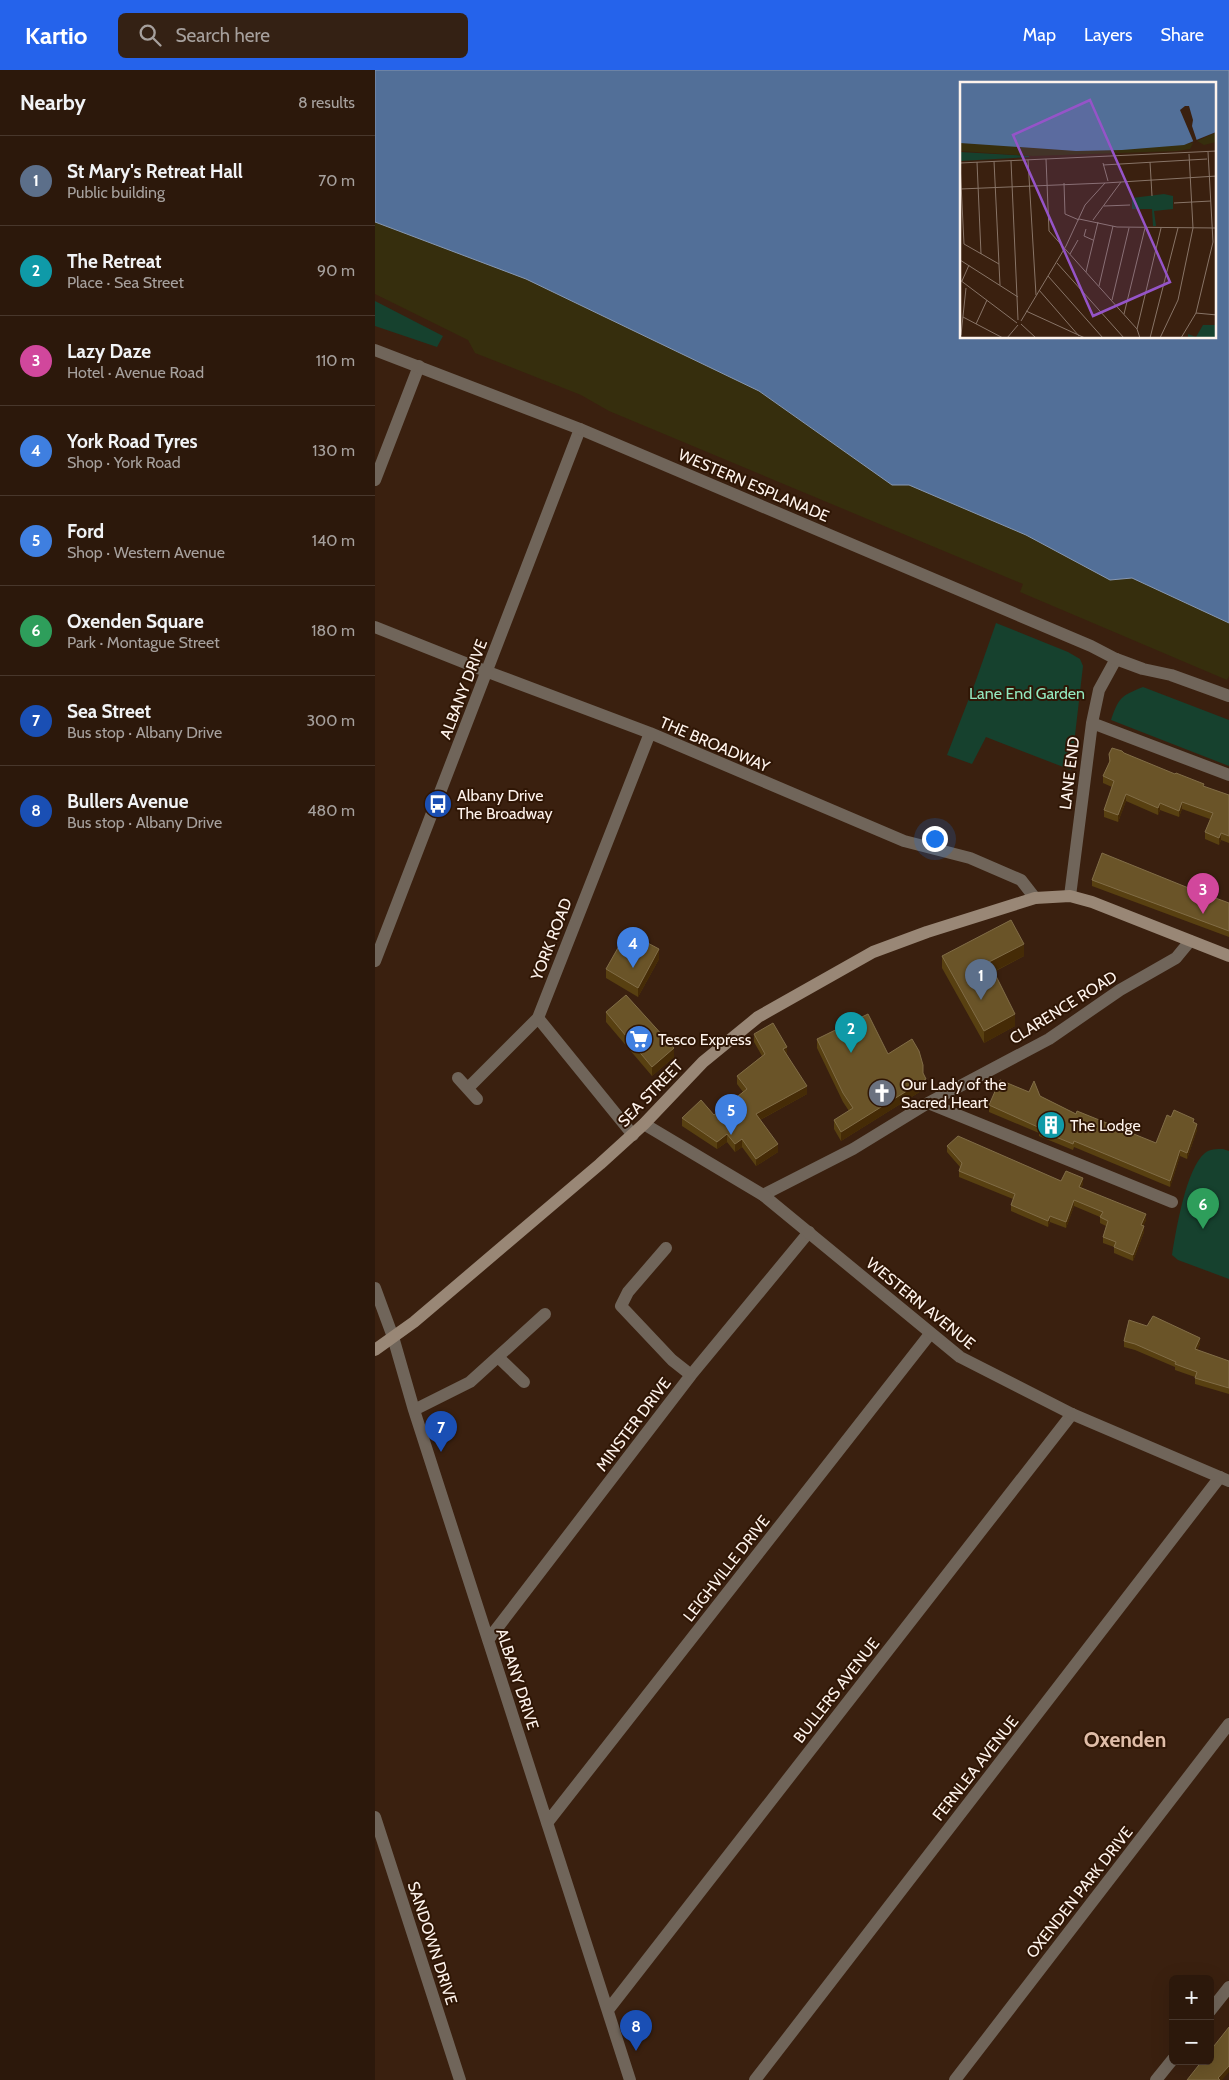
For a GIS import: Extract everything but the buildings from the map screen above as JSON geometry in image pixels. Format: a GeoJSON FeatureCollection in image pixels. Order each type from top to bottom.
{"type":"FeatureCollection","features":[{"type":"Feature","properties":{"kind":"main road","name":"SEA STREET"},"geometry":{"type":"LineString","coordinates":[[375,1350],[414,1322],[633,1135],[703,1062],[758,1017],[813,984],[873,952],[936,928],[1035,898],[1070,896],[1092,902],[1229,956]]}},
{"type":"Feature","properties":{"kind":"street","name":"WESTERN ESPLANADE"},"geometry":{"type":"LineString","coordinates":[[375,350],[580,429],[1091,646],[1116,659],[1143,669],[1203,685],[1229,696]]}},
{"type":"Feature","properties":{"kind":"street"},"geometry":{"type":"LineString","coordinates":[[375,480],[419,366]]}},
{"type":"Feature","properties":{"kind":"street","name":"ALBANY DRIVE"},"geometry":{"type":"LineString","coordinates":[[375,961],[488,672],[580,429]]}},
{"type":"Feature","properties":{"kind":"street","name":"THE BROADWAY"},"geometry":{"type":"LineString","coordinates":[[375,627],[650,733],[905,841],[970,858],[1021,880],[1035,898]]}},
{"type":"Feature","properties":{"kind":"street","name":"LANE END"},"geometry":{"type":"LineString","coordinates":[[1070,896],[1092,723],[1099,690],[1116,659]]}},
{"type":"Feature","properties":{"kind":"street"},"geometry":{"type":"LineString","coordinates":[[1092,723],[1229,775]]}},
{"type":"Feature","properties":{"kind":"street","name":"YORK ROAD"},"geometry":{"type":"LineString","coordinates":[[538,1018],[650,733]]}},
{"type":"Feature","properties":{"kind":"street","name":"CLARENCE ROAD"},"geometry":{"type":"LineString","coordinates":[[763,1195],[853,1149],[928,1103],[1049,1039],[1120,990],[1176,958],[1190,941]]}},
{"type":"Feature","properties":{"kind":"street"},"geometry":{"type":"LineString","coordinates":[[468,1088],[538,1018],[633,1135]]}},
{"type":"Feature","properties":{"kind":"street"},"geometry":{"type":"LineString","coordinates":[[458,1078],[477,1099]]}},
{"type":"Feature","properties":{"kind":"street"},"geometry":{"type":"LineString","coordinates":[[928,1103],[1172,1202]]}},
{"type":"Feature","properties":{"kind":"street","name":"WESTERN AVENUE"},"geometry":{"type":"LineString","coordinates":[[644,1124],[763,1195],[960,1357],[1071,1414],[1225,1479]]}},
{"type":"Feature","properties":{"kind":"street","name":"MINSTER DRIVE"},"geometry":{"type":"LineString","coordinates":[[488,1640],[691,1375],[809,1232]]}},
{"type":"Feature","properties":{"kind":"street"},"geometry":{"type":"LineString","coordinates":[[666,1248],[627,1292],[621,1306],[672,1360],[691,1375]]}},
{"type":"Feature","properties":{"kind":"street","name":"ALBANY DRIVE"},"geometry":{"type":"LineString","coordinates":[[375,1288],[393,1337],[488,1640],[630,2080]]}},
{"type":"Feature","properties":{"kind":"street"},"geometry":{"type":"LineString","coordinates":[[415,1410],[470,1382],[545,1314]]}},
{"type":"Feature","properties":{"kind":"street","name":"LEIGHVILLE DRIVE"},"geometry":{"type":"LineString","coordinates":[[547,1823],[930,1334]]}},
{"type":"Feature","properties":{"kind":"street"},"geometry":{"type":"LineString","coordinates":[[498,1357],[524,1382]]}},
{"type":"Feature","properties":{"kind":"street","name":"BULLERS AVENUE"},"geometry":{"type":"LineString","coordinates":[[608,2010],[1071,1414]]}},
{"type":"Feature","properties":{"kind":"street","name":"FERNLEA AVENUE"},"geometry":{"type":"LineString","coordinates":[[755,2080],[1225,1479]]}},
{"type":"Feature","properties":{"kind":"street","name":"OXENDEN PARK DRIVE"},"geometry":{"type":"LineString","coordinates":[[955,2080],[1229,1724]]}},
{"type":"Feature","properties":{"kind":"street","name":"SANDOWN DRIVE"},"geometry":{"type":"LineString","coordinates":[[375,1817],[460,2080]]}},
{"type":"Feature","properties":{"kind":"street"},"geometry":{"type":"LineString","coordinates":[[1214,2006],[1229,1987]]}},
{"type":"Feature","properties":{"kind":"street"},"geometry":{"type":"LineString","coordinates":[[1156,2080],[1169,2064]]}},
{"type":"Feature","properties":{"kind":"green space"},"geometry":{"type":"Polygon","coordinates":[[[375,301],[443,336],[437,347],[375,326],[375,301]]]}},
{"type":"Feature","properties":{"kind":"green space","name":"Lane End Garden"},"geometry":{"type":"Polygon","coordinates":[[[996,623],[1068,652],[1080,659],[1083,666],[1071,770],[986,737],[972,764],[947,755],[996,623]]]}},
{"type":"Feature","properties":{"kind":"green space"},"geometry":{"type":"Polygon","coordinates":[[[1143,687],[1229,720],[1229,766],[1111,720],[1116,706],[1122,698],[1143,687]]]}},
{"type":"Feature","properties":{"kind":"green space"},"geometry":{"type":"Polygon","coordinates":[[[1223,1149],[1229,1151],[1229,1279],[1178,1260],[1172,1255],[1183,1201],[1192,1172],[1198,1161],[1207,1152],[1223,1149]]]}},
{"type":"Feature","properties":{"kind":"sand"},"geometry":{"type":"Polygon","coordinates":[[[375,188],[1229,576],[1229,676],[1227,680],[1020,592],[1023,584],[609,411],[581,395],[475,353],[468,340],[375,294],[375,188]]]}},
{"type":"Feature","properties":{"kind":"water"},"geometry":{"type":"Polygon","coordinates":[[[375,70],[1229,70],[1229,623],[1132,578],[1110,580],[1026,535],[909,485],[892,485],[759,391],[526,279],[375,222],[375,70]]]}},
{"type":"Feature","properties":{"kind":"place","name":"Albany Drive The Broadway"},"geometry":{"type":"Point","coordinates":[438,804]}},
{"type":"Feature","properties":{"kind":"place","name":"Lazy Daze"},"geometry":{"type":"Point","coordinates":[1203,914]}},
{"type":"Feature","properties":{"kind":"place","name":"York Road Tyres"},"geometry":{"type":"Point","coordinates":[633,968]}},
{"type":"Feature","properties":{"kind":"place","name":"St Mary's Retreat Hall"},"geometry":{"type":"Point","coordinates":[981,1000]}},
{"type":"Feature","properties":{"kind":"place","name":"Tesco Express"},"geometry":{"type":"Point","coordinates":[639,1039]}},
{"type":"Feature","properties":{"kind":"place","name":"The Retreat"},"geometry":{"type":"Point","coordinates":[851,1053]}},
{"type":"Feature","properties":{"kind":"place","name":"Our Lady of the Sacred Heart"},"geometry":{"type":"Point","coordinates":[882,1093]}},
{"type":"Feature","properties":{"kind":"place","name":"The Lodge"},"geometry":{"type":"Point","coordinates":[1051,1125]}},
{"type":"Feature","properties":{"kind":"place","name":"Ford"},"geometry":{"type":"Point","coordinates":[731,1135]}},
{"type":"Feature","properties":{"kind":"place","name":"Oxenden Square"},"geometry":{"type":"Point","coordinates":[1203,1229]}},
{"type":"Feature","properties":{"kind":"place","name":"Sea Street"},"geometry":{"type":"Point","coordinates":[441,1452]}},
{"type":"Feature","properties":{"kind":"place","name":"Bullers Avenue"},"geometry":{"type":"Point","coordinates":[636,2051]}},
{"type":"Feature","properties":{"kind":"district","name":"Oxenden"},"geometry":{"type":"Point","coordinates":[1125,1740]}}]}
